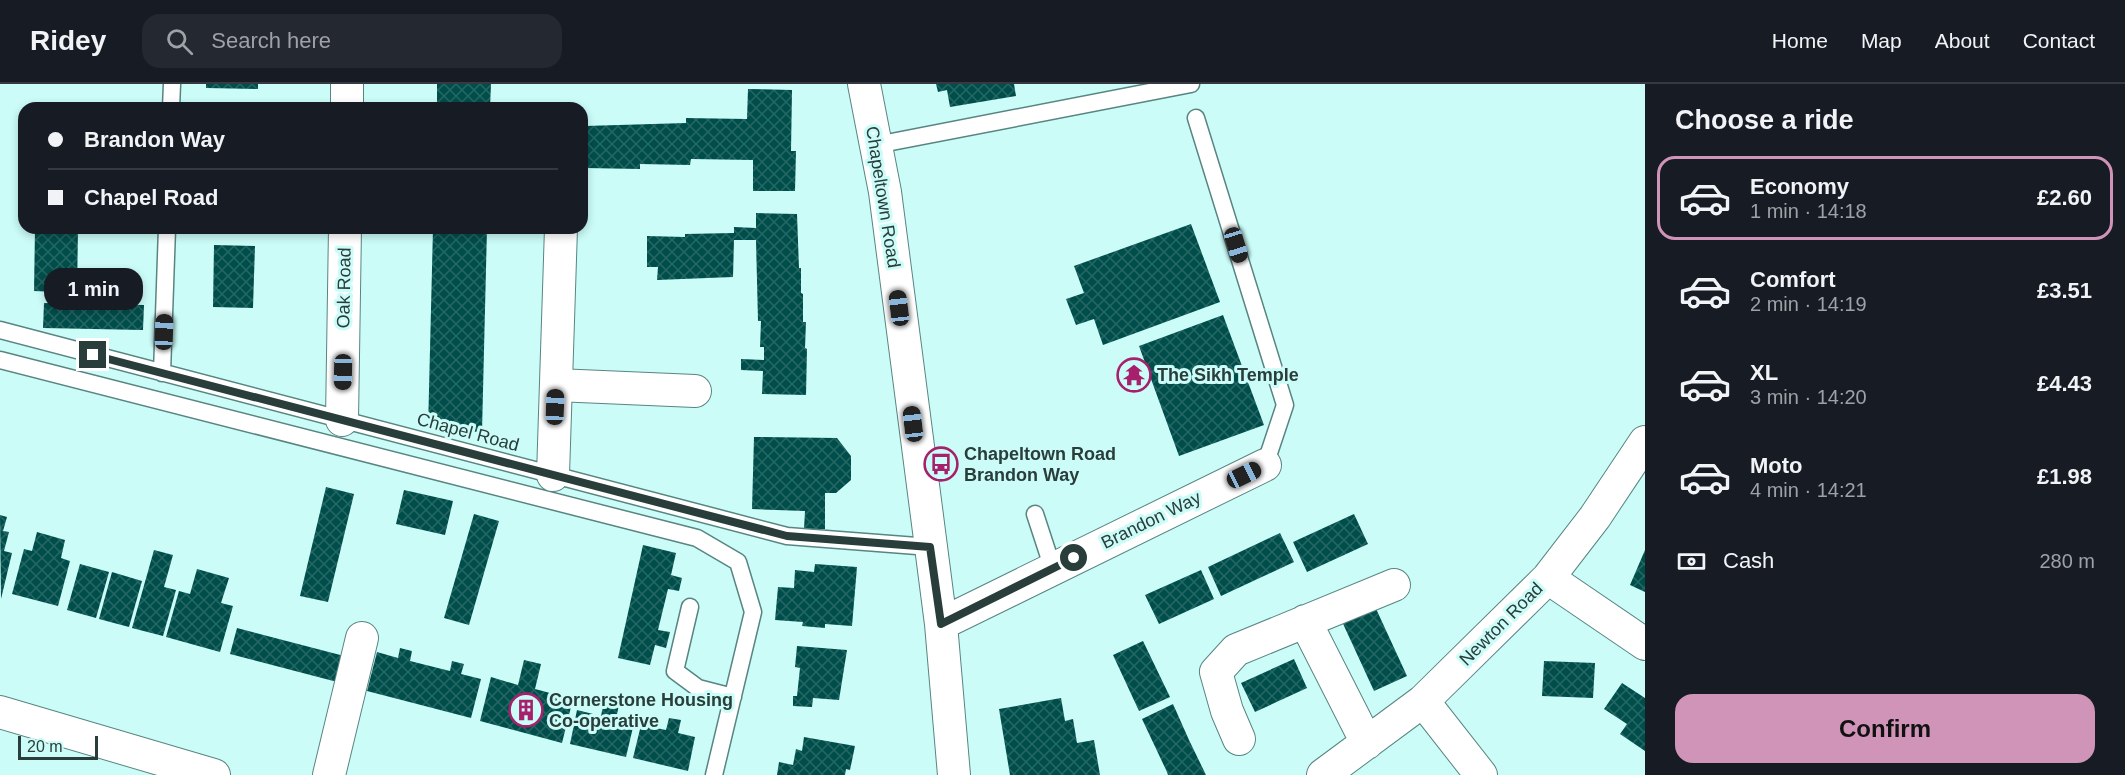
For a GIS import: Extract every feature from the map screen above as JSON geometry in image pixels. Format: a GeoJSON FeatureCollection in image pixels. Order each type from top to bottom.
{"type":"FeatureCollection","features":[{"type":"Feature","properties":{"kind":"street"},"geometry":{"type":"LineString","coordinates":[[347,84],[347,102]]}},
{"type":"Feature","properties":{"kind":"street","name":"Chapeltown Road"},"geometry":{"type":"LineString","coordinates":[[864,84],[885,192],[941,624],[954,775]]}},
{"type":"Feature","properties":{"kind":"street","name":"Oak Road"},"geometry":{"type":"LineString","coordinates":[[342,420],[345,234]]}},
{"type":"Feature","properties":{"kind":"street"},"geometry":{"type":"LineString","coordinates":[[553,475],[561,234]]}},
{"type":"Feature","properties":{"kind":"street"},"geometry":{"type":"LineString","coordinates":[[556,385],[695,391]]}},
{"type":"Feature","properties":{"kind":"street","name":"Newton Road"},"geometry":{"type":"LineString","coordinates":[[1323,775],[1423,701],[1548,578],[1595,517],[1645,442]]}},
{"type":"Feature","properties":{"kind":"street","name":"Brandon Way"},"geometry":{"type":"LineString","coordinates":[[941,624],[1265,465]]}},
{"type":"Feature","properties":{"kind":"street"},"geometry":{"type":"LineString","coordinates":[[1548,578],[1645,644]]}},
{"type":"Feature","properties":{"kind":"street"},"geometry":{"type":"LineString","coordinates":[[1239,739],[1227,711],[1216,672],[1236,650],[1394,585]]}},
{"type":"Feature","properties":{"kind":"street"},"geometry":{"type":"LineString","coordinates":[[1305,621],[1367,743]]}},
{"type":"Feature","properties":{"kind":"street"},"geometry":{"type":"LineString","coordinates":[[329,775],[362,638]]}},
{"type":"Feature","properties":{"kind":"street"},"geometry":{"type":"LineString","coordinates":[[1423,701],[1481,775]]}},
{"type":"Feature","properties":{"kind":"street"},"geometry":{"type":"LineString","coordinates":[[0,712],[214,775]]}},
{"type":"Feature","properties":{"kind":"lane"},"geometry":{"type":"LineString","coordinates":[[171,102],[172,84]]}},
{"type":"Feature","properties":{"kind":"lane"},"geometry":{"type":"LineString","coordinates":[[876,146],[1191,84]]}},
{"type":"Feature","properties":{"kind":"lane"},"geometry":{"type":"LineString","coordinates":[[1196,118],[1285,405],[1265,465]]}},
{"type":"Feature","properties":{"kind":"lane"},"geometry":{"type":"LineString","coordinates":[[162,373],[167,234]]}},
{"type":"Feature","properties":{"kind":"lane","name":"Chapel Road"},"geometry":{"type":"LineString","coordinates":[[0,330],[787,536],[930,547]]}},
{"type":"Feature","properties":{"kind":"lane"},"geometry":{"type":"LineString","coordinates":[[0,360],[697,538],[738,562],[753,612],[714,775]]}},
{"type":"Feature","properties":{"kind":"lane"},"geometry":{"type":"LineString","coordinates":[[1035,514],[1053,569]]}},
{"type":"Feature","properties":{"kind":"lane"},"geometry":{"type":"LineString","coordinates":[[690,607],[675,671],[698,688],[733,697]]}},
{"type":"Feature","properties":{"kind":"building"},"geometry":{"type":"Polygon","coordinates":[[[206,84],[258,84],[258,89],[206,88],[206,84]]]}},
{"type":"Feature","properties":{"kind":"building"},"geometry":{"type":"Polygon","coordinates":[[[437,84],[491,84],[490,102],[437,102],[437,84]]]}},
{"type":"Feature","properties":{"kind":"building"},"geometry":{"type":"Polygon","coordinates":[[[936,84],[1014,84],[1016,96],[950,107],[947,90],[938,92],[936,84]]]}},
{"type":"Feature","properties":{"kind":"building"},"geometry":{"type":"Polygon","coordinates":[[[748,89],[792,90],[791,151],[796,151],[795,191],[753,191],[753,160],[691,159],[690,165],[640,164],[640,169],[588,168],[588,126],[686,123],[686,118],[747,119],[748,89]]]}},
{"type":"Feature","properties":{"kind":"building"},"geometry":{"type":"Polygon","coordinates":[[[756,213],[797,214],[803,322],[806,322],[806,395],[762,394],[763,371],[741,370],[741,359],[764,360],[764,347],[760,347],[761,321],[758,321],[756,240],[734,240],[733,277],[657,280],[658,267],[647,267],[647,236],[685,237],[685,234],[734,233],[734,227],[756,228],[756,213]]]}},
{"type":"Feature","properties":{"kind":"building"},"geometry":{"type":"Polygon","coordinates":[[[1191,224],[1220,302],[1103,345],[1094,319],[1076,325],[1066,299],[1084,293],[1074,266],[1191,224]]]}},
{"type":"Feature","properties":{"kind":"building"},"geometry":{"type":"Polygon","coordinates":[[[35,234],[78,234],[77,293],[34,291],[35,234]]]}},
{"type":"Feature","properties":{"kind":"building"},"geometry":{"type":"Polygon","coordinates":[[[433,234],[487,234],[482,432],[428,430],[433,234]]]}},
{"type":"Feature","properties":{"kind":"building"},"geometry":{"type":"Polygon","coordinates":[[[214,245],[255,246],[253,308],[213,307],[214,245]]]}},
{"type":"Feature","properties":{"kind":"building"},"geometry":{"type":"Polygon","coordinates":[[[44,303],[144,305],[143,330],[43,328],[44,303]]]}},
{"type":"Feature","properties":{"kind":"building"},"geometry":{"type":"Polygon","coordinates":[[[1223,315],[1264,425],[1179,456],[1139,346],[1223,315]]]}},
{"type":"Feature","properties":{"kind":"building"},"geometry":{"type":"Polygon","coordinates":[[[754,437],[837,438],[851,456],[851,480],[836,493],[825,493],[825,529],[804,529],[805,511],[752,509],[754,437]]]}},
{"type":"Feature","properties":{"kind":"building"},"geometry":{"type":"Polygon","coordinates":[[[326,487],[354,494],[328,602],[300,596],[326,487]]]}},
{"type":"Feature","properties":{"kind":"building"},"geometry":{"type":"Polygon","coordinates":[[[404,490],[453,501],[445,535],[396,524],[404,490]]]}},
{"type":"Feature","properties":{"kind":"building"},"geometry":{"type":"Polygon","coordinates":[[[474,514],[499,521],[469,625],[444,618],[474,514]]]}},
{"type":"Feature","properties":{"kind":"building"},"geometry":{"type":"Polygon","coordinates":[[[1354,514],[1368,544],[1307,572],[1293,542],[1354,514]]]}},
{"type":"Feature","properties":{"kind":"building"},"geometry":{"type":"Polygon","coordinates":[[[0,515],[7,517],[3,531],[9,532],[4,551],[12,553],[1,599],[0,515]]]}},
{"type":"Feature","properties":{"kind":"building"},"geometry":{"type":"Polygon","coordinates":[[[37,532],[65,540],[61,558],[70,561],[58,606],[12,594],[24,549],[32,551],[37,532]]]}},
{"type":"Feature","properties":{"kind":"building"},"geometry":{"type":"Polygon","coordinates":[[[1280,533],[1294,562],[1221,596],[1208,567],[1280,533]]]}},
{"type":"Feature","properties":{"kind":"building"},"geometry":{"type":"Polygon","coordinates":[[[643,545],[676,553],[671,575],[682,578],[679,591],[668,589],[658,630],[670,632],[666,648],[655,645],[650,665],[618,658],[643,545]]]}},
{"type":"Feature","properties":{"kind":"building"},"geometry":{"type":"Polygon","coordinates":[[[154,550],[173,555],[164,587],[176,590],[163,636],[132,628],[154,550]]]}},
{"type":"Feature","properties":{"kind":"building"},"geometry":{"type":"Polygon","coordinates":[[[1645,550],[1645,592],[1630,585],[1645,550]]]}},
{"type":"Feature","properties":{"kind":"building"},"geometry":{"type":"Polygon","coordinates":[[[80,564],[109,572],[96,618],[67,610],[80,564]]]}},
{"type":"Feature","properties":{"kind":"building"},"geometry":{"type":"Polygon","coordinates":[[[815,564],[857,567],[852,626],[825,624],[825,628],[802,626],[803,622],[775,620],[778,587],[794,588],[795,570],[814,572],[815,564]]]}},
{"type":"Feature","properties":{"kind":"building"},"geometry":{"type":"Polygon","coordinates":[[[197,569],[229,578],[221,603],[233,606],[220,652],[166,637],[179,591],[190,594],[197,569]]]}},
{"type":"Feature","properties":{"kind":"building"},"geometry":{"type":"Polygon","coordinates":[[[1201,570],[1214,599],[1159,624],[1145,595],[1201,570]]]}},
{"type":"Feature","properties":{"kind":"building"},"geometry":{"type":"Polygon","coordinates":[[[112,572],[142,581],[129,627],[99,619],[112,572]]]}},
{"type":"Feature","properties":{"kind":"building"},"geometry":{"type":"Polygon","coordinates":[[[1372,600],[1407,676],[1374,691],[1339,615],[1372,600]]]}},
{"type":"Feature","properties":{"kind":"building"},"geometry":{"type":"Polygon","coordinates":[[[237,628],[348,657],[341,683],[230,654],[237,628]]]}},
{"type":"Feature","properties":{"kind":"building"},"geometry":{"type":"Polygon","coordinates":[[[1143,641],[1170,697],[1139,711],[1113,655],[1143,641]]]}},
{"type":"Feature","properties":{"kind":"building"},"geometry":{"type":"Polygon","coordinates":[[[797,646],[847,650],[839,700],[813,698],[812,707],[793,706],[793,696],[797,696],[800,668],[795,667],[797,646]]]}},
{"type":"Feature","properties":{"kind":"building"},"geometry":{"type":"Polygon","coordinates":[[[400,648],[412,651],[410,661],[450,671],[452,661],[464,664],[461,674],[481,679],[471,718],[367,691],[377,652],[398,658],[400,648]]]}},
{"type":"Feature","properties":{"kind":"building"},"geometry":{"type":"Polygon","coordinates":[[[1294,659],[1307,688],[1255,712],[1241,683],[1294,659]]]}},
{"type":"Feature","properties":{"kind":"building"},"geometry":{"type":"Polygon","coordinates":[[[524,660],[541,664],[535,689],[573,699],[562,743],[480,721],[491,677],[518,685],[524,660]]]}},
{"type":"Feature","properties":{"kind":"building"},"geometry":{"type":"Polygon","coordinates":[[[1544,661],[1595,663],[1593,698],[1542,696],[1544,661]]]}},
{"type":"Feature","properties":{"kind":"building"},"geometry":{"type":"Polygon","coordinates":[[[1622,683],[1645,698],[1645,751],[1620,734],[1627,724],[1604,709],[1622,683]]]}},
{"type":"Feature","properties":{"kind":"building"},"geometry":{"type":"Polygon","coordinates":[[[605,697],[620,700],[616,719],[634,723],[626,757],[570,744],[577,710],[601,716],[605,697]]]}},
{"type":"Feature","properties":{"kind":"building"},"geometry":{"type":"Polygon","coordinates":[[[1061,698],[1065,721],[1073,719],[1077,743],[1094,740],[1100,775],[1010,775],[999,709],[1061,698]]]}},
{"type":"Feature","properties":{"kind":"building"},"geometry":{"type":"Polygon","coordinates":[[[1173,704],[1206,775],[1168,775],[1142,719],[1173,704]]]}},
{"type":"Feature","properties":{"kind":"building"},"geometry":{"type":"Polygon","coordinates":[[[669,718],[681,720],[678,733],[695,737],[688,771],[633,758],[641,725],[666,730],[669,718]]]}},
{"type":"Feature","properties":{"kind":"building"},"geometry":{"type":"Polygon","coordinates":[[[804,737],[855,746],[850,770],[846,769],[845,775],[777,775],[779,762],[793,765],[796,749],[802,751],[804,737]]]}},
{"type":"Feature","properties":{"kind":"place","name":"The Sikh Temple"},"geometry":{"type":"Point","coordinates":[1134,375]}},
{"type":"Feature","properties":{"kind":"place","name":"Chapeltown Road Brandon Way"},"geometry":{"type":"Point","coordinates":[941,464]}},
{"type":"Feature","properties":{"kind":"place","name":"Cornerstone Housing Co-operative"},"geometry":{"type":"Point","coordinates":[526,710]}},
{"type":"Feature","properties":{"kind":"route"},"geometry":{"type":"LineString","coordinates":[[93,355],[787,536],[930,547],[941,624],[1074,558]]}}]}
